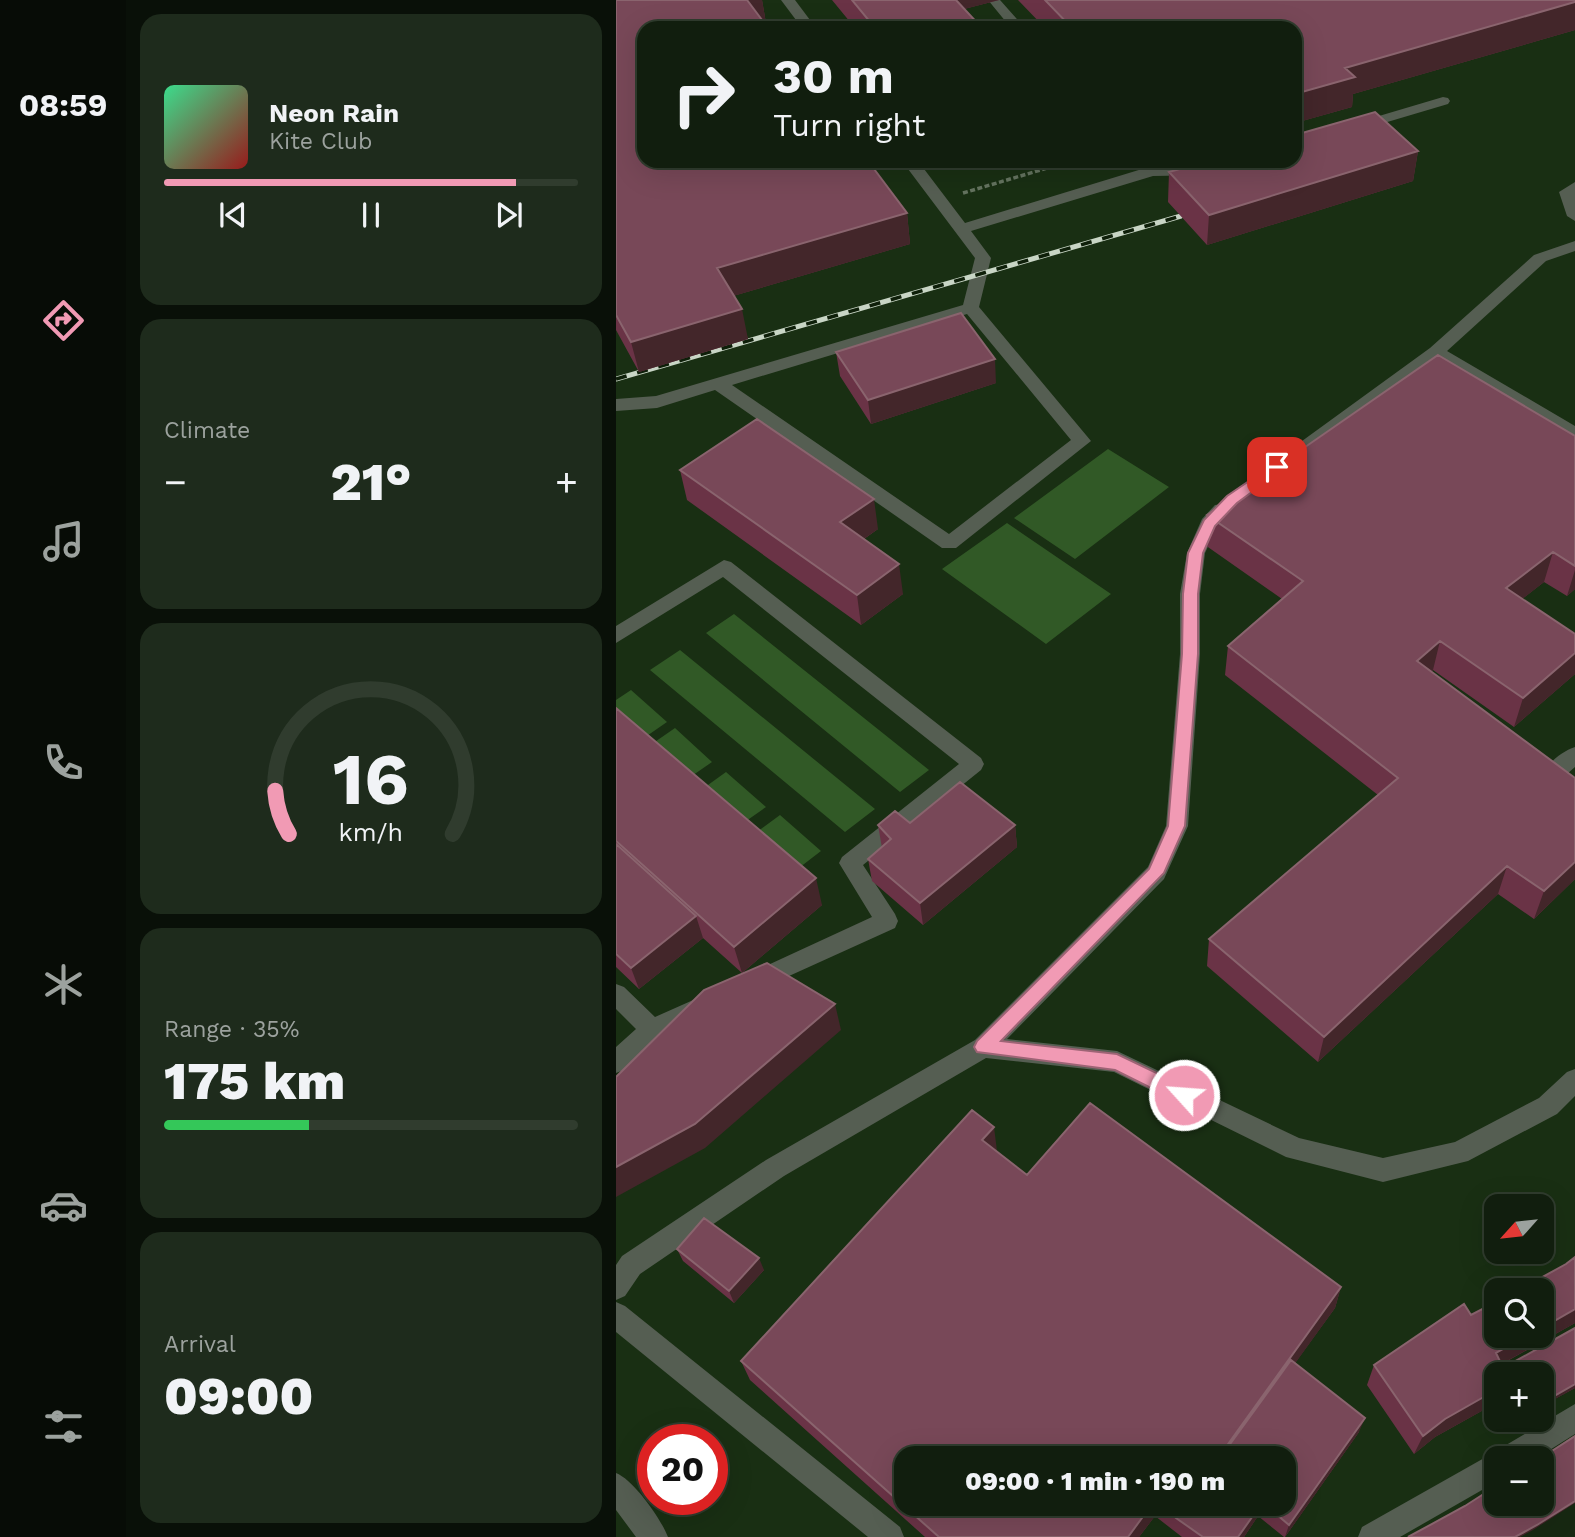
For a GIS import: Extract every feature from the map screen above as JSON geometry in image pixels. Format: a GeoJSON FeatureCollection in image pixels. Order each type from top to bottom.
{"type":"FeatureCollection","features":[{"type":"Feature","properties":{"kind":"lane"},"geometry":{"type":"LineString","coordinates":[[788,0],[804,21]]}},
{"type":"Feature","properties":{"kind":"lane"},"geometry":{"type":"LineString","coordinates":[[993,1],[1012,21]]}},
{"type":"Feature","properties":{"kind":"lane"},"geometry":{"type":"LineString","coordinates":[[1344,131],[1443,102]]}},
{"type":"Feature","properties":{"kind":"lane"},"geometry":{"type":"LineString","coordinates":[[915,168],[983,258],[971,308]]}},
{"type":"Feature","properties":{"kind":"lane"},"geometry":{"type":"LineString","coordinates":[[961,229],[1142,168]]}},
{"type":"Feature","properties":{"kind":"lane"},"geometry":{"type":"LineString","coordinates":[[1180,168],[1219,168]]}},
{"type":"Feature","properties":{"kind":"lane"},"geometry":{"type":"LineString","coordinates":[[1575,187],[1567,192],[1575,216]]}},
{"type":"Feature","properties":{"kind":"lane"},"geometry":{"type":"LineString","coordinates":[[1266,475],[1436,352],[1540,258],[1575,246]]}},
{"type":"Feature","properties":{"kind":"lane"},"geometry":{"type":"LineString","coordinates":[[718,384],[949,543],[1082,441],[971,308]]}},
{"type":"Feature","properties":{"kind":"lane"},"geometry":{"type":"LineString","coordinates":[[616,405],[657,402],[971,308]]}},
{"type":"Feature","properties":{"kind":"lane"},"geometry":{"type":"LineString","coordinates":[[1436,352],[1575,434]]}},
{"type":"Feature","properties":{"kind":"lane"},"geometry":{"type":"LineString","coordinates":[[616,1287],[631,1265],[775,1168],[983,1047],[1156,873],[1177,826],[1190,654],[1191,594],[1196,553],[1209,524],[1232,500]]}},
{"type":"Feature","properties":{"kind":"lane"},"geometry":{"type":"LineString","coordinates":[[616,636],[724,567],[974,764],[850,863],[887,920],[739,989]]}},
{"type":"Feature","properties":{"kind":"lane"},"geometry":{"type":"LineString","coordinates":[[1555,772],[1575,755]]}},
{"type":"Feature","properties":{"kind":"lane"},"geometry":{"type":"LineString","coordinates":[[616,994],[652,1029]]}},
{"type":"Feature","properties":{"kind":"lane"},"geometry":{"type":"LineString","coordinates":[[616,1062],[652,1029],[714,1000]]}},
{"type":"Feature","properties":{"kind":"lane"},"geometry":{"type":"LineString","coordinates":[[983,1047],[1117,1062],[1295,1149],[1383,1170],[1459,1153],[1548,1106],[1575,1080]]}},
{"type":"Feature","properties":{"kind":"lane"},"geometry":{"type":"LineString","coordinates":[[616,1315],[890,1537]]}},
{"type":"Feature","properties":{"kind":"lane"},"geometry":{"type":"LineString","coordinates":[[1530,1446],[1575,1418]]}},
{"type":"Feature","properties":{"kind":"lane"},"geometry":{"type":"LineString","coordinates":[[1373,1537],[1484,1473]]}},
{"type":"Feature","properties":{"kind":"lane"},"geometry":{"type":"LineString","coordinates":[[616,1487],[654,1537]]}},
{"type":"Feature","properties":{"kind":"path"},"geometry":{"type":"LineString","coordinates":[[955,195],[1047,168]]}},
{"type":"Feature","properties":{"kind":"shaded area"},"geometry":{"type":"Polygon","coordinates":[[[616,0],[1575,0],[1575,1503],[1554,1516],[1554,1446],[1484,1446],[1484,1516],[1554,1516],[1520,1537],[616,1537],[616,0]]]}},
{"type":"Feature","properties":{"kind":"shaded area"},"geometry":{"type":"Polygon","coordinates":[[[1108,449],[1169,487],[1075,559],[1014,518],[1108,449]]]}},
{"type":"Feature","properties":{"kind":"shaded area"},"geometry":{"type":"Polygon","coordinates":[[[1007,523],[1111,594],[1046,644],[942,569],[1007,523]]]}},
{"type":"Feature","properties":{"kind":"shaded area"},"geometry":{"type":"Polygon","coordinates":[[[734,614],[929,770],[900,792],[706,633],[734,614]]]}},
{"type":"Feature","properties":{"kind":"shaded area"},"geometry":{"type":"Polygon","coordinates":[[[680,650],[875,809],[845,832],[650,670],[680,650]]]}},
{"type":"Feature","properties":{"kind":"shaded area"},"geometry":{"type":"Polygon","coordinates":[[[631,690],[667,722],[641,740],[616,717],[616,700],[631,690]]]}},
{"type":"Feature","properties":{"kind":"shaded area"},"geometry":{"type":"Polygon","coordinates":[[[675,728],[712,762],[686,780],[649,746],[675,728]]]}},
{"type":"Feature","properties":{"kind":"shaded area"},"geometry":{"type":"Polygon","coordinates":[[[726,772],[766,807],[739,826],[701,790],[726,772]]]}},
{"type":"Feature","properties":{"kind":"shaded area"},"geometry":{"type":"Polygon","coordinates":[[[780,815],[821,851],[795,871],[754,834],[780,815]]]}},
{"type":"Feature","properties":{"kind":"building"},"geometry":{"type":"Polygon","coordinates":[[[616,0],[747,0],[763,21],[637,21],[637,168],[873,168],[907,213],[717,268],[742,309],[631,342],[616,315],[616,0]]]}},
{"type":"Feature","properties":{"kind":"building"},"geometry":{"type":"Polygon","coordinates":[[[852,0],[956,0],[976,21],[869,21],[852,0]]]}},
{"type":"Feature","properties":{"kind":"building"},"geometry":{"type":"Polygon","coordinates":[[[1045,0],[1575,0],[1345,68],[1355,77],[1302,92],[1302,21],[1065,21],[1045,0]]]}},
{"type":"Feature","properties":{"kind":"building"},"geometry":{"type":"Polygon","coordinates":[[[1375,112],[1418,151],[1209,215],[1169,172],[1183,168],[1302,168],[1302,133],[1375,112]]]}},
{"type":"Feature","properties":{"kind":"building"},"geometry":{"type":"Polygon","coordinates":[[[961,313],[995,359],[868,400],[836,352],[961,313]]]}},
{"type":"Feature","properties":{"kind":"building"},"geometry":{"type":"Polygon","coordinates":[[[1438,355],[1575,436],[1575,566],[1553,552],[1506,588],[1575,634],[1575,653],[1523,698],[1440,641],[1417,661],[1575,778],[1575,862],[1544,891],[1507,866],[1324,1037],[1209,939],[1398,778],[1228,646],[1303,581],[1207,515],[1438,355]]]}},
{"type":"Feature","properties":{"kind":"building"},"geometry":{"type":"Polygon","coordinates":[[[757,419],[874,499],[840,522],[899,564],[857,595],[680,470],[757,419]]]}},
{"type":"Feature","properties":{"kind":"building"},"geometry":{"type":"Polygon","coordinates":[[[616,708],[816,878],[734,947],[616,841],[616,708]]]}},
{"type":"Feature","properties":{"kind":"building"},"geometry":{"type":"Polygon","coordinates":[[[960,782],[1015,825],[920,903],[868,859],[891,839],[878,825],[895,811],[910,823],[960,782]]]}},
{"type":"Feature","properties":{"kind":"building"},"geometry":{"type":"Polygon","coordinates":[[[616,844],[696,916],[631,968],[616,954],[616,844]]]}},
{"type":"Feature","properties":{"kind":"building"},"geometry":{"type":"Polygon","coordinates":[[[767,963],[835,1004],[695,1124],[616,1167],[616,1077],[704,990],[767,963]]]}},
{"type":"Feature","properties":{"kind":"building"},"geometry":{"type":"Polygon","coordinates":[[[1090,1103],[1341,1287],[1227,1446],[894,1446],[894,1497],[741,1361],[972,1110],[994,1127],[982,1140],[1027,1175],[1090,1103]]]}},
{"type":"Feature","properties":{"kind":"building"},"geometry":{"type":"Polygon","coordinates":[[[704,1218],[759,1258],[729,1291],[677,1249],[704,1218]]]}},
{"type":"Feature","properties":{"kind":"building"},"geometry":{"type":"Polygon","coordinates":[[[1575,1257],[1575,1309],[1554,1321],[1554,1278],[1541,1278],[1575,1257]]]}},
{"type":"Feature","properties":{"kind":"building"},"geometry":{"type":"Polygon","coordinates":[[[1464,1304],[1471,1315],[1484,1308],[1484,1348],[1505,1348],[1496,1353],[1500,1362],[1484,1362],[1484,1397],[1445,1419],[1423,1436],[1374,1365],[1464,1304]]]}},
{"type":"Feature","properties":{"kind":"building"},"geometry":{"type":"Polygon","coordinates":[[[1575,1328],[1575,1384],[1554,1396],[1554,1362],[1514,1362],[1539,1348],[1554,1348],[1554,1340],[1575,1328]]]}},
{"type":"Feature","properties":{"kind":"building"},"geometry":{"type":"Polygon","coordinates":[[[1291,1360],[1365,1418],[1296,1515],[1296,1446],[1229,1446],[1291,1360]]]}},
{"type":"Feature","properties":{"kind":"building"},"geometry":{"type":"Polygon","coordinates":[[[1575,1436],[1575,1501],[1554,1514],[1554,1450],[1575,1436]]]}},
{"type":"Feature","properties":{"kind":"building"},"geometry":{"type":"Polygon","coordinates":[[[1484,1494],[1484,1516],[1551,1516],[1515,1537],[1408,1537],[1484,1494]]]}},
{"type":"Feature","properties":{"kind":"building"},"geometry":{"type":"Polygon","coordinates":[[[915,1516],[1143,1516],[1128,1537],[939,1537],[915,1516]]]}},
{"type":"Feature","properties":{"kind":"building"},"geometry":{"type":"Polygon","coordinates":[[[1253,1516],[1238,1537],[1203,1537],[1176,1518],[1253,1516]]]}},
{"type":"Feature","properties":{"kind":"building"},"geometry":{"type":"Polygon","coordinates":[[[1278,1516],[1295,1516],[1289,1525],[1278,1516]]]}},
{"type":"Feature","properties":{"kind":"railway"},"geometry":{"type":"LineString","coordinates":[[616,379],[1181,216]]}},
{"type":"Feature","properties":{"kind":"route"},"geometry":{"type":"LineString","coordinates":[[1184,1095],[1117,1062],[983,1047],[1156,873],[1177,826],[1190,654],[1191,594],[1196,553],[1209,524],[1232,500],[1277,467]]}}]}
